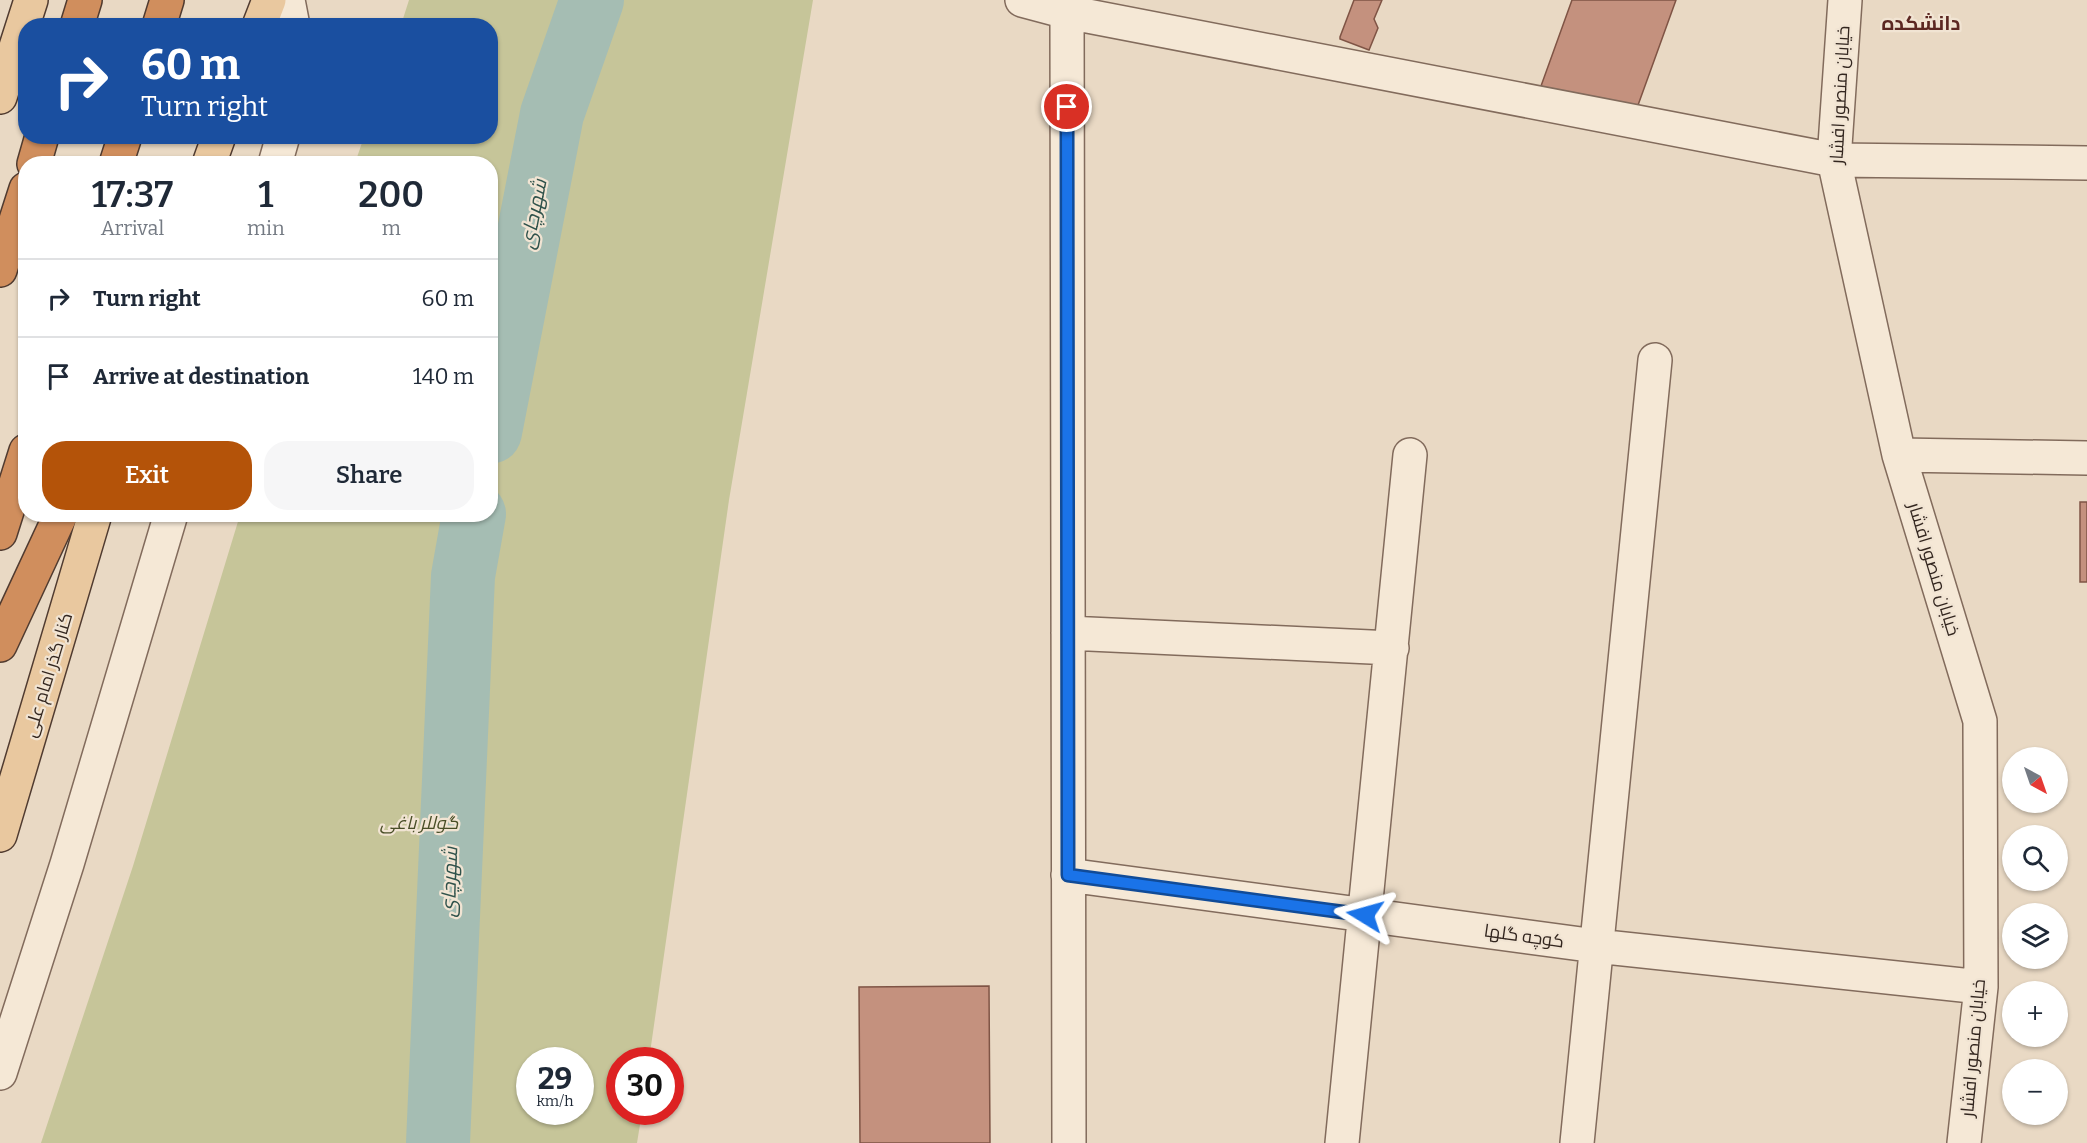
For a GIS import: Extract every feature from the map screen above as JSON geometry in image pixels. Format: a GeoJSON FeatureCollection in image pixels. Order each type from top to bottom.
{"type":"FeatureCollection","features":[{"type":"Feature","properties":{"kind":"highway"},"geometry":{"type":"LineString","coordinates":[[79,18],[85,0]]}},
{"type":"Feature","properties":{"kind":"highway"},"geometry":{"type":"LineString","coordinates":[[161,18],[167,0]]}},
{"type":"Feature","properties":{"kind":"highway"},"geometry":{"type":"LineString","coordinates":[[0,270],[18,214]]}},
{"type":"Feature","properties":{"kind":"highway"},"geometry":{"type":"LineString","coordinates":[[0,532],[18,476]]}},
{"type":"Feature","properties":{"kind":"highway"},"geometry":{"type":"LineString","coordinates":[[0,645],[57,522]]}},
{"type":"Feature","properties":{"kind":"main road"},"geometry":{"type":"LineString","coordinates":[[26,18],[31,0]]}},
{"type":"Feature","properties":{"kind":"main road"},"geometry":{"type":"LineString","coordinates":[[262,18],[269,0]]}},
{"type":"Feature","properties":{"kind":"main road"},"geometry":{"type":"LineString","coordinates":[[0,64],[18,41]]}},
{"type":"Feature","properties":{"kind":"main road"},"geometry":{"type":"LineString","coordinates":[[0,97],[18,44]]}},
{"type":"Feature","properties":{"kind":"main road","name":"کنار گذر امام علی"},"geometry":{"type":"LineString","coordinates":[[0,835],[93,522]]}},
{"type":"Feature","properties":{"kind":"street"},"geometry":{"type":"LineString","coordinates":[[288,0],[291,18]]}},
{"type":"Feature","properties":{"kind":"street"},"geometry":{"type":"LineString","coordinates":[[1022,0],[1067,12],[1834,160],[2087,163]]}},
{"type":"Feature","properties":{"kind":"street","name":"خیابان منصور افشار"},"geometry":{"type":"LineString","coordinates":[[1845,0],[1834,160],[1899,455],[1980,721],[1981,987],[1964,1143]]}},
{"type":"Feature","properties":{"kind":"street"},"geometry":{"type":"LineString","coordinates":[[1067,12],[1069,1143]]}},
{"type":"Feature","properties":{"kind":"street"},"geometry":{"type":"LineString","coordinates":[[1577,1143],[1655,360]]}},
{"type":"Feature","properties":{"kind":"street"},"geometry":{"type":"LineString","coordinates":[[1342,1143],[1410,455]]}},
{"type":"Feature","properties":{"kind":"street"},"geometry":{"type":"LineString","coordinates":[[1899,455],[2087,458]]}},
{"type":"Feature","properties":{"kind":"street"},"geometry":{"type":"LineString","coordinates":[[0,1074],[71,853],[169,522]]}},
{"type":"Feature","properties":{"kind":"street"},"geometry":{"type":"LineString","coordinates":[[1068,633],[1392,648]]}},
{"type":"Feature","properties":{"kind":"street","name":"کوچه گلها"},"geometry":{"type":"LineString","coordinates":[[1068,875],[1596,946],[1981,987]]}},
{"type":"Feature","properties":{"kind":"green space","name":"گوللر باغی"},"geometry":{"type":"Polygon","coordinates":[[[409,0],[813,0],[729,500],[651,1047],[606,1047],[606,1125],[640,1125],[637,1143],[41,1143],[133,866],[238,522],[498,522],[498,156],[357,156],[362,144],[498,144],[498,18],[403,18],[409,0]]]}},
{"type":"Feature","properties":{"kind":"building"},"geometry":{"type":"Polygon","coordinates":[[[1354,0],[1382,0],[1374,19],[1378,28],[1369,50],[1340,39],[1354,0]]]}},
{"type":"Feature","properties":{"kind":"building"},"geometry":{"type":"Polygon","coordinates":[[[1572,0],[1676,0],[1633,119],[1541,86],[1572,0]]]}},
{"type":"Feature","properties":{"kind":"building"},"geometry":{"type":"Polygon","coordinates":[[[2080,502],[2087,502],[2087,582],[2080,582],[2080,502]]]}},
{"type":"Feature","properties":{"kind":"building"},"geometry":{"type":"Polygon","coordinates":[[[989,986],[990,1143],[860,1143],[859,987],[989,986]]]}},
{"type":"Feature","properties":{"kind":"waterway","name":"شهرچای"},"geometry":{"type":"LineString","coordinates":[[498,391],[552,114],[592,0]]}},
{"type":"Feature","properties":{"kind":"waterway","name":"شهرچای"},"geometry":{"type":"LineString","coordinates":[[438,1143],[463,576],[473,522]]}},
{"type":"Feature","properties":{"kind":"district","name":"دانشکده"},"geometry":{"type":"Point","coordinates":[1921,23]}},
{"type":"Feature","properties":{"kind":"route"},"geometry":{"type":"LineString","coordinates":[[1067,107],[1068,875],[1365,915]]}}]}
